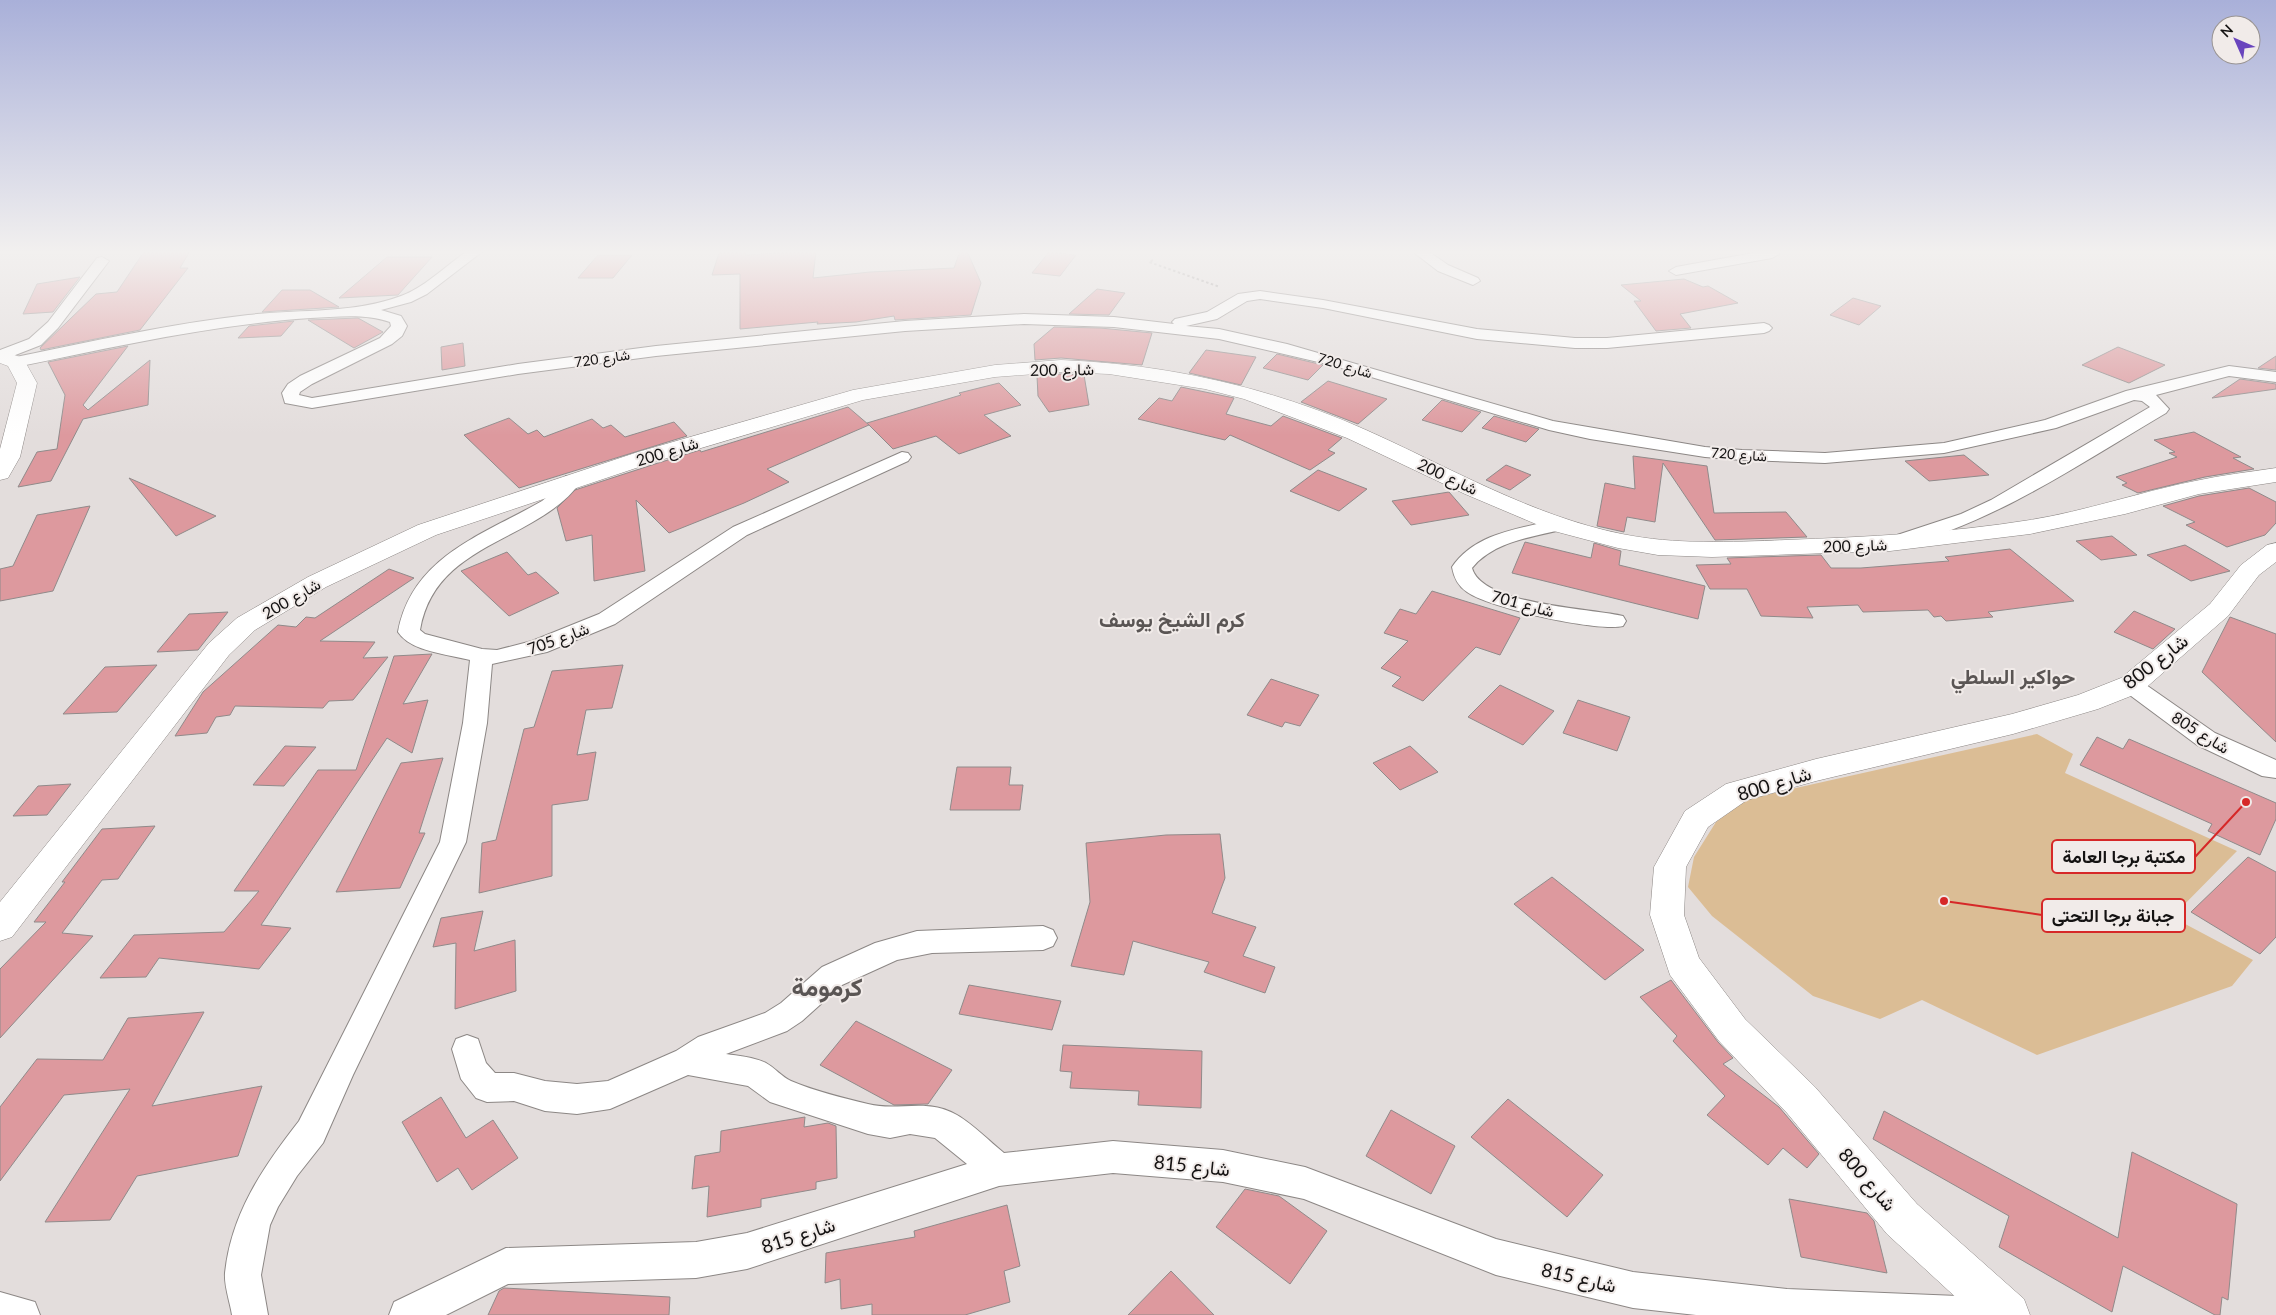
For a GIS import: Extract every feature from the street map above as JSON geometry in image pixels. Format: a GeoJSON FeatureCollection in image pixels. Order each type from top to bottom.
{"type":"FeatureCollection","features":[{"type":"Feature","properties":{"kind":"main road"},"geometry":{"type":"LineString","coordinates":[[0,473],[9,457],[27,383],[8,359]]}},
{"type":"Feature","properties":{"kind":"main road","name":"شارع 200"},"geometry":{"type":"LineString","coordinates":[[0,927],[218,649],[246,624],[317,582],[427,530],[646,456],[860,394],[995,371],[1061,366],[1109,368],[1206,382],[1251,395],[1355,434],[1473,489],[1558,525],[1618,541],[1658,548],[1730,550],[1890,544],[2030,527],[2125,507],[2197,487],[2276,475]]}},
{"type":"Feature","properties":{"kind":"main road","name":"شارع 800"},"geometry":{"type":"LineString","coordinates":[[2008,1315],[1902,1219],[1801,1100],[1732,1030],[1688,972],[1683,965],[1667,915],[1670,867],[1696,819],[1737,792],[1816,770],[2013,724],[2088,702],[2131,685],[2219,610],[2250,570],[2276,550]]}},
{"type":"Feature","properties":{"kind":"street"},"geometry":{"type":"LineString","coordinates":[[8,359],[35,342],[53,325],[63,312]]}},
{"type":"Feature","properties":{"kind":"street"},"geometry":{"type":"LineString","coordinates":[[1114,322],[1174,323],[1197,320],[1220,312]]}},
{"type":"Feature","properties":{"kind":"street"},"geometry":{"type":"LineString","coordinates":[[1365,312],[1477,334],[1566,342],[1620,342],[1764,328]]}},
{"type":"Feature","properties":{"kind":"street","name":"شارع 720"},"geometry":{"type":"LineString","coordinates":[[8,359],[240,319],[352,313],[387,315],[396,319],[399,326],[396,333],[386,341],[294,388],[290,393],[292,400],[312,403],[576,361],[826,332],[1024,319],[1114,322],[1219,334],[1281,346],[1549,425],[1590,434],[1705,452],[1749,456],[1825,458],[1944,448],[2050,424],[2126,397],[2229,371],[2276,377]]}},
{"type":"Feature","properties":{"kind":"street"},"geometry":{"type":"LineString","coordinates":[[1890,544],[1968,518],[1998,504],[2160,409],[2155,402],[2140,394]]}},
{"type":"Feature","properties":{"kind":"street","name":"شارع 705"},"geometry":{"type":"LineString","coordinates":[[573,480],[552,502],[483,540],[440,572],[424,588],[414,606],[409,618],[409,632],[417,639],[482,656],[497,656],[539,647],[607,619],[740,531],[902,457]]}},
{"type":"Feature","properties":{"kind":"street","name":"شارع 701"},"geometry":{"type":"LineString","coordinates":[[1558,525],[1485,546],[1468,558],[1462,568],[1466,580],[1479,590],[1494,597],[1561,614],[1615,621]]}},
{"type":"Feature","properties":{"kind":"street"},"geometry":{"type":"LineString","coordinates":[[250,1315],[243,1275],[254,1224],[266,1195],[285,1165],[311,1132],[340,1069],[453,842],[475,723],[482,656]]}},
{"type":"Feature","properties":{"kind":"street","name":"شارع 805"},"geometry":{"type":"LineString","coordinates":[[2131,685],[2206,739],[2274,771]]}},
{"type":"Feature","properties":{"kind":"street"},"geometry":{"type":"LineString","coordinates":[[467,1049],[472,1069],[487,1088],[514,1087],[545,1096],[577,1099],[610,1095],[687,1061],[702,1049],[731,1037],[759,1031],[785,1017],[831,976],[863,961],[916,943],[1043,938]]}},
{"type":"Feature","properties":{"kind":"street"},"geometry":{"type":"LineString","coordinates":[[687,1061],[755,1073],[781,1092],[868,1120],[890,1122],[910,1119],[925,1120],[945,1126],[999,1170]]}},
{"type":"Feature","properties":{"kind":"street","name":"شارع 815"},"geometry":{"type":"LineString","coordinates":[[407,1315],[506,1266],[696,1260],[747,1251],[999,1170],[1113,1157],[1223,1166],[1304,1183],[1496,1257],[1633,1290],[1787,1307],[1982,1315]]}},
{"type":"Feature","properties":{"kind":"street"},"geometry":{"type":"LineString","coordinates":[[0,1310],[22,1315]]}},
{"type":"Feature","properties":{"kind":"shaded area"},"geometry":{"type":"Polygon","coordinates":[[[2037,734],[2073,754],[2065,773],[2237,851],[2172,917],[2253,960],[2232,986],[2037,1055],[1922,1000],[1880,1019],[1813,996],[1712,916],[1688,887],[1694,857],[1716,822],[1747,799],[2037,734]]]}},
{"type":"Feature","properties":{"kind":"building"},"geometry":{"type":"Polygon","coordinates":[[[24,312],[47,312],[23,314],[24,312]]]}},
{"type":"Feature","properties":{"kind":"building"},"geometry":{"type":"Polygon","coordinates":[[[77,312],[154,312],[140,330],[41,350],[40,348],[77,312]]]}},
{"type":"Feature","properties":{"kind":"building"},"geometry":{"type":"Polygon","coordinates":[[[740,312],[972,312],[971,315],[895,320],[894,316],[856,322],[817,324],[818,322],[740,329],[740,312]]]}},
{"type":"Feature","properties":{"kind":"building"},"geometry":{"type":"Polygon","coordinates":[[[1071,312],[1111,312],[1109,315],[1069,314],[1071,312]]]}},
{"type":"Feature","properties":{"kind":"building"},"geometry":{"type":"Polygon","coordinates":[[[1642,312],[1689,312],[1680,314],[1691,328],[1656,331],[1642,312]]]}},
{"type":"Feature","properties":{"kind":"building"},"geometry":{"type":"Polygon","coordinates":[[[1834,312],[1874,312],[1859,325],[1830,315],[1834,312]]]}},
{"type":"Feature","properties":{"kind":"building"},"geometry":{"type":"Polygon","coordinates":[[[358,318],[383,332],[354,348],[308,320],[358,318]]]}},
{"type":"Feature","properties":{"kind":"building"},"geometry":{"type":"Polygon","coordinates":[[[294,321],[281,336],[238,338],[249,326],[294,321]]]}},
{"type":"Feature","properties":{"kind":"building"},"geometry":{"type":"Polygon","coordinates":[[[1054,327],[1100,328],[1152,333],[1142,365],[1061,358],[1035,360],[1034,344],[1054,327]]]}},
{"type":"Feature","properties":{"kind":"building"},"geometry":{"type":"Polygon","coordinates":[[[463,343],[465,366],[442,370],[441,347],[463,343]]]}},
{"type":"Feature","properties":{"kind":"building"},"geometry":{"type":"Polygon","coordinates":[[[128,346],[83,405],[88,410],[150,360],[148,405],[83,419],[51,481],[18,487],[37,452],[57,449],[65,395],[48,362],[128,346]]]}},
{"type":"Feature","properties":{"kind":"building"},"geometry":{"type":"Polygon","coordinates":[[[2118,347],[2165,365],[2129,383],[2082,365],[2118,347]]]}},
{"type":"Feature","properties":{"kind":"building"},"geometry":{"type":"Polygon","coordinates":[[[1206,350],[1256,357],[1241,385],[1189,373],[1206,350]]]}},
{"type":"Feature","properties":{"kind":"building"},"geometry":{"type":"Polygon","coordinates":[[[1277,354],[1323,365],[1308,380],[1263,368],[1277,354]]]}},
{"type":"Feature","properties":{"kind":"building"},"geometry":{"type":"Polygon","coordinates":[[[2276,356],[2276,370],[2258,368],[2276,356]]]}},
{"type":"Feature","properties":{"kind":"building"},"geometry":{"type":"Polygon","coordinates":[[[1084,375],[1089,405],[1049,412],[1038,396],[1037,376],[1084,375]]]}},
{"type":"Feature","properties":{"kind":"building"},"geometry":{"type":"Polygon","coordinates":[[[2240,379],[2276,384],[2276,389],[2212,398],[2240,379]]]}},
{"type":"Feature","properties":{"kind":"building"},"geometry":{"type":"Polygon","coordinates":[[[1328,381],[1387,399],[1358,424],[1301,402],[1328,381]]]}},
{"type":"Feature","properties":{"kind":"building"},"geometry":{"type":"Polygon","coordinates":[[[999,383],[1021,405],[984,415],[1011,436],[959,454],[936,436],[893,449],[867,423],[961,395],[959,393],[999,383]]]}},
{"type":"Feature","properties":{"kind":"building"},"geometry":{"type":"Polygon","coordinates":[[[1181,387],[1234,398],[1226,414],[1271,426],[1283,416],[1342,438],[1328,450],[1335,453],[1310,470],[1230,435],[1225,440],[1138,419],[1159,398],[1172,401],[1181,387]]]}},
{"type":"Feature","properties":{"kind":"building"},"geometry":{"type":"Polygon","coordinates":[[[1442,400],[1481,412],[1462,432],[1422,420],[1442,400]]]}},
{"type":"Feature","properties":{"kind":"building"},"geometry":{"type":"Polygon","coordinates":[[[848,407],[869,425],[767,469],[789,482],[744,503],[669,533],[636,500],[645,571],[594,581],[592,535],[566,541],[557,508],[575,490],[700,450],[701,452],[848,407]]]}},
{"type":"Feature","properties":{"kind":"building"},"geometry":{"type":"Polygon","coordinates":[[[1494,416],[1539,429],[1526,442],[1482,428],[1494,416]]]}},
{"type":"Feature","properties":{"kind":"building"},"geometry":{"type":"Polygon","coordinates":[[[509,418],[528,434],[537,430],[544,437],[592,419],[603,428],[611,425],[625,437],[674,422],[687,436],[519,488],[464,435],[509,418]]]}},
{"type":"Feature","properties":{"kind":"building"},"geometry":{"type":"Polygon","coordinates":[[[2194,432],[2241,457],[2233,458],[2254,469],[2205,477],[2138,493],[2122,485],[2127,483],[2116,477],[2177,457],[2169,453],[2175,452],[2154,440],[2194,432]]]}},
{"type":"Feature","properties":{"kind":"building"},"geometry":{"type":"Polygon","coordinates":[[[1964,455],[1989,475],[1929,481],[1905,461],[1964,455]]]}},
{"type":"Feature","properties":{"kind":"building"},"geometry":{"type":"Polygon","coordinates":[[[1633,456],[1707,466],[1714,513],[1786,512],[1807,537],[1715,540],[1663,463],[1655,522],[1627,517],[1624,532],[1597,526],[1605,483],[1635,489],[1633,456]]]}},
{"type":"Feature","properties":{"kind":"building"},"geometry":{"type":"Polygon","coordinates":[[[1506,465],[1531,475],[1510,490],[1486,480],[1506,465]]]}},
{"type":"Feature","properties":{"kind":"building"},"geometry":{"type":"Polygon","coordinates":[[[1318,470],[1367,489],[1339,511],[1290,491],[1318,470]]]}},
{"type":"Feature","properties":{"kind":"building"},"geometry":{"type":"Polygon","coordinates":[[[129,478],[216,516],[176,536],[129,478]]]}},
{"type":"Feature","properties":{"kind":"building"},"geometry":{"type":"Polygon","coordinates":[[[2249,488],[2276,502],[2276,523],[2265,535],[2227,547],[2186,525],[2195,522],[2163,506],[2199,496],[2249,488]]]}},
{"type":"Feature","properties":{"kind":"building"},"geometry":{"type":"Polygon","coordinates":[[[1449,492],[1469,515],[1411,525],[1392,501],[1449,492]]]}},
{"type":"Feature","properties":{"kind":"building"},"geometry":{"type":"Polygon","coordinates":[[[90,506],[53,591],[0,601],[0,569],[13,566],[37,515],[90,506]]]}},
{"type":"Feature","properties":{"kind":"building"},"geometry":{"type":"Polygon","coordinates":[[[2112,536],[2137,555],[2101,560],[2076,541],[2112,536]]]}},
{"type":"Feature","properties":{"kind":"building"},"geometry":{"type":"Polygon","coordinates":[[[1525,542],[1591,558],[1594,543],[1621,551],[1619,565],[1705,586],[1698,619],[1512,573],[1525,542]]]}},
{"type":"Feature","properties":{"kind":"building"},"geometry":{"type":"Polygon","coordinates":[[[2185,545],[2230,571],[2191,581],[2147,555],[2185,545]]]}},
{"type":"Feature","properties":{"kind":"building"},"geometry":{"type":"Polygon","coordinates":[[[2010,549],[2074,601],[1988,612],[1993,617],[1946,621],[1941,616],[1934,617],[1928,610],[1863,612],[1858,605],[1807,607],[1813,618],[1761,616],[1747,589],[1710,589],[1696,565],[1731,564],[1727,558],[1821,555],[1831,568],[1861,568],[1949,561],[1945,557],[2010,549]]]}},
{"type":"Feature","properties":{"kind":"building"},"geometry":{"type":"Polygon","coordinates":[[[507,552],[528,575],[536,572],[559,593],[509,616],[461,571],[507,552]]]}},
{"type":"Feature","properties":{"kind":"building"},"geometry":{"type":"Polygon","coordinates":[[[389,569],[414,578],[320,641],[375,642],[363,658],[388,657],[353,700],[329,701],[323,708],[235,706],[230,715],[216,717],[207,733],[175,736],[203,692],[278,625],[296,627],[306,617],[315,618],[389,569]]]}},
{"type":"Feature","properties":{"kind":"building"},"geometry":{"type":"Polygon","coordinates":[[[1432,591],[1520,618],[1500,655],[1476,647],[1423,701],[1392,686],[1401,677],[1381,668],[1408,641],[1384,633],[1400,609],[1416,614],[1432,591]]]}},
{"type":"Feature","properties":{"kind":"building"},"geometry":{"type":"Polygon","coordinates":[[[2134,611],[2175,629],[2153,649],[2114,632],[2134,611]]]}},
{"type":"Feature","properties":{"kind":"building"},"geometry":{"type":"Polygon","coordinates":[[[228,612],[198,650],[157,652],[189,614],[228,612]]]}},
{"type":"Feature","properties":{"kind":"building"},"geometry":{"type":"Polygon","coordinates":[[[2230,617],[2276,634],[2276,742],[2202,672],[2230,617]]]}},
{"type":"Feature","properties":{"kind":"building"},"geometry":{"type":"Polygon","coordinates":[[[432,654],[403,704],[428,700],[412,753],[387,738],[261,925],[291,928],[259,969],[159,958],[146,977],[100,978],[134,935],[224,932],[259,891],[234,891],[318,770],[356,770],[394,656],[432,654]]]}},
{"type":"Feature","properties":{"kind":"building"},"geometry":{"type":"Polygon","coordinates":[[[157,665],[117,712],[63,714],[105,667],[157,665]]]}},
{"type":"Feature","properties":{"kind":"building"},"geometry":{"type":"Polygon","coordinates":[[[623,665],[612,708],[586,710],[577,755],[596,752],[588,800],[552,805],[552,876],[479,893],[482,843],[496,840],[524,729],[534,727],[552,671],[623,665]]]}},
{"type":"Feature","properties":{"kind":"building"},"geometry":{"type":"Polygon","coordinates":[[[1271,679],[1319,695],[1300,726],[1285,722],[1282,727],[1247,715],[1271,679]]]}},
{"type":"Feature","properties":{"kind":"building"},"geometry":{"type":"Polygon","coordinates":[[[1500,685],[1554,711],[1523,745],[1468,717],[1500,685]]]}},
{"type":"Feature","properties":{"kind":"building"},"geometry":{"type":"Polygon","coordinates":[[[1578,700],[1630,717],[1617,751],[1563,733],[1578,700]]]}},
{"type":"Feature","properties":{"kind":"building"},"geometry":{"type":"Polygon","coordinates":[[[2097,737],[2123,749],[2129,739],[2276,803],[2276,819],[2260,855],[2208,831],[2212,824],[2080,765],[2097,737]]]}},
{"type":"Feature","properties":{"kind":"building"},"geometry":{"type":"Polygon","coordinates":[[[285,746],[316,747],[284,786],[253,785],[285,746]]]}},
{"type":"Feature","properties":{"kind":"building"},"geometry":{"type":"Polygon","coordinates":[[[1410,746],[1438,772],[1400,790],[1373,763],[1410,746]]]}},
{"type":"Feature","properties":{"kind":"building"},"geometry":{"type":"Polygon","coordinates":[[[443,758],[419,833],[425,833],[400,888],[336,892],[401,763],[443,758]]]}},
{"type":"Feature","properties":{"kind":"building"},"geometry":{"type":"Polygon","coordinates":[[[957,767],[1011,767],[1009,785],[1023,785],[1020,810],[950,810],[957,767]]]}},
{"type":"Feature","properties":{"kind":"building"},"geometry":{"type":"Polygon","coordinates":[[[71,784],[47,815],[13,816],[38,786],[71,784]]]}},
{"type":"Feature","properties":{"kind":"building"},"geometry":{"type":"Polygon","coordinates":[[[155,826],[118,879],[102,880],[62,933],[93,936],[0,1038],[0,969],[46,922],[34,922],[65,882],[62,882],[102,829],[155,826]]]}},
{"type":"Feature","properties":{"kind":"building"},"geometry":{"type":"Polygon","coordinates":[[[1220,834],[1225,878],[1212,913],[1256,927],[1243,956],[1275,967],[1265,993],[1204,972],[1209,962],[1133,941],[1124,975],[1071,966],[1090,902],[1086,843],[1166,835],[1220,834]]]}},
{"type":"Feature","properties":{"kind":"building"},"geometry":{"type":"Polygon","coordinates":[[[2248,857],[2276,872],[2276,937],[2260,954],[2191,912],[2248,857]]]}},
{"type":"Feature","properties":{"kind":"building"},"geometry":{"type":"Polygon","coordinates":[[[1552,877],[1644,950],[1605,980],[1514,904],[1552,877]]]}},
{"type":"Feature","properties":{"kind":"building"},"geometry":{"type":"Polygon","coordinates":[[[483,911],[474,951],[515,940],[516,991],[455,1009],[456,943],[433,947],[441,918],[483,911]]]}},
{"type":"Feature","properties":{"kind":"building"},"geometry":{"type":"Polygon","coordinates":[[[1671,980],[1718,1042],[1733,1058],[1723,1064],[1779,1107],[1819,1154],[1807,1168],[1783,1148],[1768,1165],[1707,1115],[1725,1096],[1673,1041],[1677,1036],[1640,997],[1671,980]]]}},
{"type":"Feature","properties":{"kind":"building"},"geometry":{"type":"Polygon","coordinates":[[[969,985],[1061,1001],[1052,1030],[959,1014],[969,985]]]}},
{"type":"Feature","properties":{"kind":"building"},"geometry":{"type":"Polygon","coordinates":[[[204,1012],[152,1106],[262,1086],[238,1156],[137,1176],[110,1220],[45,1222],[130,1089],[64,1095],[0,1181],[0,1107],[37,1059],[103,1060],[128,1018],[204,1012]]]}},
{"type":"Feature","properties":{"kind":"building"},"geometry":{"type":"Polygon","coordinates":[[[856,1021],[952,1070],[928,1104],[894,1105],[820,1065],[856,1021]]]}},
{"type":"Feature","properties":{"kind":"building"},"geometry":{"type":"Polygon","coordinates":[[[1063,1045],[1202,1051],[1201,1108],[1138,1105],[1139,1091],[1070,1088],[1072,1072],[1060,1071],[1063,1045]]]}},
{"type":"Feature","properties":{"kind":"building"},"geometry":{"type":"Polygon","coordinates":[[[441,1097],[466,1138],[493,1120],[518,1158],[472,1190],[458,1168],[437,1182],[402,1122],[441,1097]]]}},
{"type":"Feature","properties":{"kind":"building"},"geometry":{"type":"Polygon","coordinates":[[[1508,1099],[1603,1175],[1567,1217],[1471,1137],[1508,1099]]]}},
{"type":"Feature","properties":{"kind":"building"},"geometry":{"type":"Polygon","coordinates":[[[1391,1110],[1455,1146],[1431,1194],[1366,1156],[1391,1110]]]}},
{"type":"Feature","properties":{"kind":"building"},"geometry":{"type":"Polygon","coordinates":[[[1884,1111],[2118,1238],[2132,1152],[2237,1204],[2228,1300],[2222,1297],[2220,1315],[2215,1315],[2123,1266],[2112,1312],[1999,1247],[2009,1216],[1873,1139],[1884,1111]]]}},
{"type":"Feature","properties":{"kind":"building"},"geometry":{"type":"Polygon","coordinates":[[[805,1117],[804,1127],[828,1123],[836,1126],[837,1178],[816,1182],[816,1189],[761,1199],[761,1207],[707,1217],[709,1186],[692,1189],[695,1156],[720,1152],[721,1131],[805,1117]]]}},
{"type":"Feature","properties":{"kind":"building"},"geometry":{"type":"Polygon","coordinates":[[[1245,1189],[1279,1196],[1327,1231],[1290,1284],[1216,1227],[1245,1189]]]}},
{"type":"Feature","properties":{"kind":"building"},"geometry":{"type":"Polygon","coordinates":[[[1789,1199],[1867,1213],[1874,1221],[1887,1273],[1801,1257],[1789,1199]]]}},
{"type":"Feature","properties":{"kind":"building"},"geometry":{"type":"Polygon","coordinates":[[[1007,1205],[1020,1266],[1004,1271],[1010,1302],[965,1315],[872,1315],[872,1304],[841,1309],[840,1279],[825,1283],[826,1253],[915,1237],[914,1231],[1007,1205]]]}},
{"type":"Feature","properties":{"kind":"building"},"geometry":{"type":"Polygon","coordinates":[[[1171,1271],[1214,1315],[1128,1315],[1171,1271]]]}},
{"type":"Feature","properties":{"kind":"building"},"geometry":{"type":"Polygon","coordinates":[[[504,1288],[670,1297],[669,1315],[488,1315],[499,1291],[504,1288]]]}},
{"type":"Feature","properties":{"kind":"place","name":"مكتبة برجا العامة"},"geometry":{"type":"Point","coordinates":[2246,802]}},
{"type":"Feature","properties":{"kind":"place","name":"جبانة برجا التحتى"},"geometry":{"type":"Point","coordinates":[1944,901]}},
{"type":"Feature","properties":{"kind":"district","name":"كرم الشيخ يوسف"},"geometry":{"type":"Point","coordinates":[1172,618]}},
{"type":"Feature","properties":{"kind":"district","name":"حواكير السلطي"},"geometry":{"type":"Point","coordinates":[2013,675]}},
{"type":"Feature","properties":{"kind":"district","name":"كرمومة"},"geometry":{"type":"Point","coordinates":[827,986]}}]}
